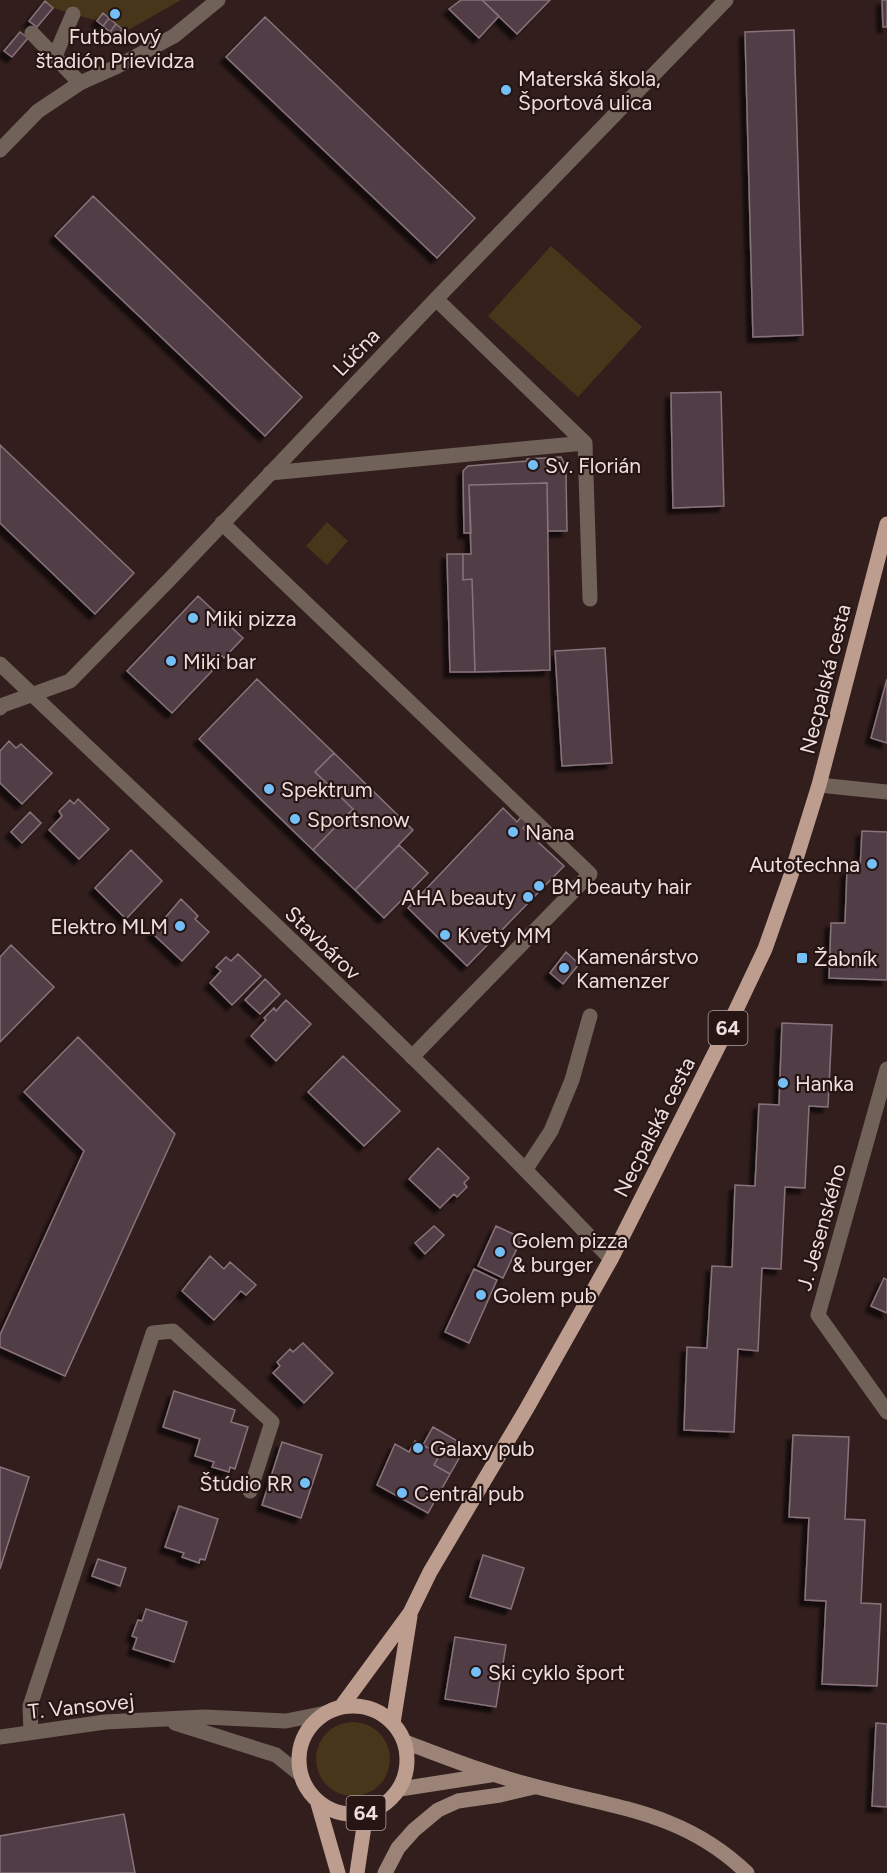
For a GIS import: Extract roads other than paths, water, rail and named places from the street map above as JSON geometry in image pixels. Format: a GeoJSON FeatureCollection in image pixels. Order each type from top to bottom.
{"type":"FeatureCollection","features":[{"type":"Feature","properties":{"kind":"main road","name":"Necpalská cesta"},"geometry":{"type":"LineString","coordinates":[[341,1707],[410,1613],[430,1572],[527,1408],[610,1259],[728,1029],[765,949],[819,785],[887,524]]}},
{"type":"Feature","properties":{"kind":"main road","name":"Necpalská cesta"},"geometry":{"type":"LineString","coordinates":[[393,1723],[410,1613]]}},
{"type":"Feature","properties":{"kind":"main road","name":"64"},"geometry":{"type":"LineString","coordinates":[[360,1706],[378,1711],[393,1723],[405,1742],[408,1761],[400,1789],[389,1801],[366,1813],[349,1814],[332,1810],[317,1800],[307,1789],[301,1775],[299,1757],[303,1740],[312,1724],[326,1713],[341,1707],[360,1706]]}},
{"type":"Feature","properties":{"kind":"main road","name":"64"},"geometry":{"type":"LineString","coordinates":[[317,1800],[338,1873]]}},
{"type":"Feature","properties":{"kind":"main road","name":"64"},"geometry":{"type":"LineString","coordinates":[[357,1873],[366,1813]]}},
{"type":"Feature","properties":{"kind":"street"},"geometry":{"type":"LineString","coordinates":[[0,150],[38,111],[80,83],[174,36],[218,0]]}},
{"type":"Feature","properties":{"kind":"street","name":"Lúčna"},"geometry":{"type":"LineString","coordinates":[[0,708],[70,681],[169,580],[435,299],[726,0]]}},
{"type":"Feature","properties":{"kind":"street"},"geometry":{"type":"LineString","coordinates":[[56,56],[73,14]]}},
{"type":"Feature","properties":{"kind":"street"},"geometry":{"type":"LineString","coordinates":[[32,33],[80,83]]}},
{"type":"Feature","properties":{"kind":"street"},"geometry":{"type":"LineString","coordinates":[[435,299],[585,443],[590,599]]}},
{"type":"Feature","properties":{"kind":"street"},"geometry":{"type":"LineString","coordinates":[[270,473],[585,443]]}},
{"type":"Feature","properties":{"kind":"street"},"geometry":{"type":"LineString","coordinates":[[222,524],[590,874],[412,1057]]}},
{"type":"Feature","properties":{"kind":"street","name":"Stavbárov"},"geometry":{"type":"LineString","coordinates":[[0,664],[412,1057],[526,1169],[610,1259]]}},
{"type":"Feature","properties":{"kind":"street"},"geometry":{"type":"LineString","coordinates":[[819,785],[887,792]]}},
{"type":"Feature","properties":{"kind":"street"},"geometry":{"type":"LineString","coordinates":[[526,1169],[551,1131],[572,1080],[590,1016]]}},
{"type":"Feature","properties":{"kind":"street","name":"J. Jesenského"},"geometry":{"type":"LineString","coordinates":[[887,1069],[818,1315],[887,1412]]}},
{"type":"Feature","properties":{"kind":"street"},"geometry":{"type":"LineString","coordinates":[[31,1732],[30,1706],[153,1333],[173,1330],[272,1422],[250,1491]]}},
{"type":"Feature","properties":{"kind":"street","name":"T. Vansovej"},"geometry":{"type":"LineString","coordinates":[[0,1737],[105,1722],[204,1717],[286,1722],[326,1713]]}},
{"type":"Feature","properties":{"kind":"street","name":"T. Vansovej"},"geometry":{"type":"LineString","coordinates":[[167,1720],[276,1755],[301,1775]]}},
{"type":"Feature","properties":{"kind":"street"},"geometry":{"type":"LineString","coordinates":[[405,1742],[535,1787],[668,1821],[694,1833],[730,1857],[747,1873]]}},
{"type":"Feature","properties":{"kind":"street"},"geometry":{"type":"LineString","coordinates":[[400,1789],[492,1774]]}},
{"type":"Feature","properties":{"kind":"street"},"geometry":{"type":"LineString","coordinates":[[385,1873],[398,1848],[414,1830],[438,1810],[458,1801],[535,1787]]}},
{"type":"Feature","properties":{"kind":"place","name":"Futbalový štadión Prievidza"},"geometry":{"type":"Point","coordinates":[115,14]}},
{"type":"Feature","properties":{"kind":"place","name":"Materská škola, Športová ulica"},"geometry":{"type":"Point","coordinates":[506,90]}},
{"type":"Feature","properties":{"kind":"place","name":"Sv. Florián"},"geometry":{"type":"Point","coordinates":[533,465]}},
{"type":"Feature","properties":{"kind":"place","name":"Miki pizza"},"geometry":{"type":"Point","coordinates":[193,618]}},
{"type":"Feature","properties":{"kind":"place","name":"Miki bar"},"geometry":{"type":"Point","coordinates":[171,661]}},
{"type":"Feature","properties":{"kind":"place","name":"Spektrum"},"geometry":{"type":"Point","coordinates":[269,789]}},
{"type":"Feature","properties":{"kind":"place","name":"Sportsnow"},"geometry":{"type":"Point","coordinates":[295,819]}},
{"type":"Feature","properties":{"kind":"place","name":"Nana"},"geometry":{"type":"Point","coordinates":[513,832]}},
{"type":"Feature","properties":{"kind":"place","name":"Autotechna"},"geometry":{"type":"Point","coordinates":[872,864]}},
{"type":"Feature","properties":{"kind":"place","name":"BM beauty hair"},"geometry":{"type":"Point","coordinates":[539,886]}},
{"type":"Feature","properties":{"kind":"place","name":"AHA beauty"},"geometry":{"type":"Point","coordinates":[528,897]}},
{"type":"Feature","properties":{"kind":"place","name":"Elektro MLM"},"geometry":{"type":"Point","coordinates":[180,926]}},
{"type":"Feature","properties":{"kind":"place","name":"Kvety MM"},"geometry":{"type":"Point","coordinates":[445,935]}},
{"type":"Feature","properties":{"kind":"place","name":"Žabník"},"geometry":{"type":"Point","coordinates":[802,958]}},
{"type":"Feature","properties":{"kind":"place","name":"Kamenárstvo Kamenzer"},"geometry":{"type":"Point","coordinates":[564,968]}},
{"type":"Feature","properties":{"kind":"place","name":"Hanka"},"geometry":{"type":"Point","coordinates":[783,1083]}},
{"type":"Feature","properties":{"kind":"place","name":"Golem pizza & burger"},"geometry":{"type":"Point","coordinates":[500,1252]}},
{"type":"Feature","properties":{"kind":"place","name":"Golem pub"},"geometry":{"type":"Point","coordinates":[481,1295]}},
{"type":"Feature","properties":{"kind":"place","name":"Galaxy pub"},"geometry":{"type":"Point","coordinates":[418,1448]}},
{"type":"Feature","properties":{"kind":"place","name":"Štúdio RR"},"geometry":{"type":"Point","coordinates":[305,1483]}},
{"type":"Feature","properties":{"kind":"place","name":"Central pub"},"geometry":{"type":"Point","coordinates":[402,1493]}},
{"type":"Feature","properties":{"kind":"place","name":"Ski cyklo šport"},"geometry":{"type":"Point","coordinates":[476,1672]}}]}
